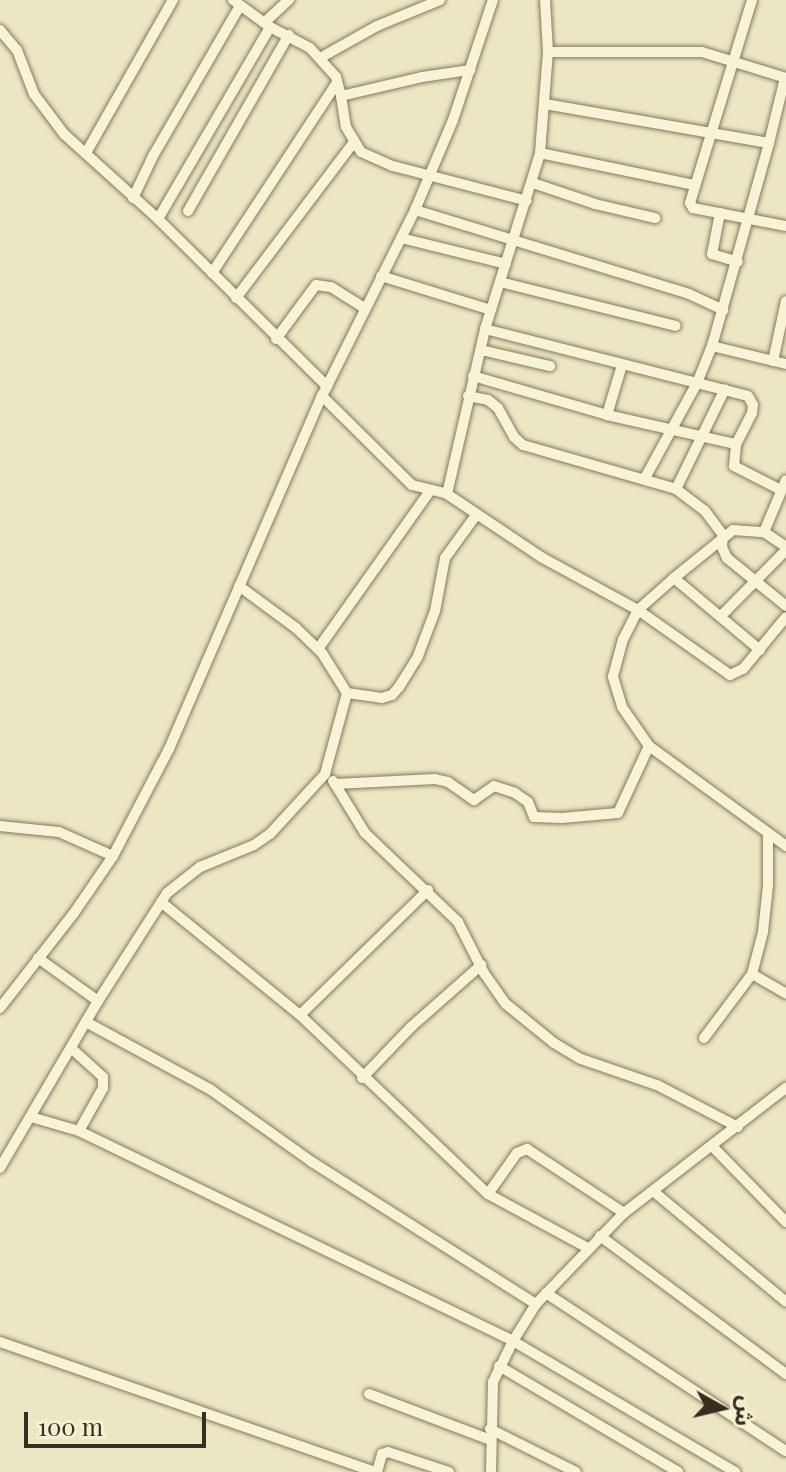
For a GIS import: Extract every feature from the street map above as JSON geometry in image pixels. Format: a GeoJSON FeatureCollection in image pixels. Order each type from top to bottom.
{"type":"FeatureCollection","features":[{"type":"Feature","properties":{"kind":"street"},"geometry":{"type":"LineString","coordinates":[[86,153],[173,0]]}},
{"type":"Feature","properties":{"kind":"street"},"geometry":{"type":"LineString","coordinates":[[158,219],[267,25],[289,0]]}},
{"type":"Feature","properties":{"kind":"street"},"geometry":{"type":"LineString","coordinates":[[320,58],[377,26],[440,0]]}},
{"type":"Feature","properties":{"kind":"street"},"geometry":{"type":"LineString","coordinates":[[0,1008],[113,856],[169,749],[324,391],[363,307],[415,210],[470,70],[493,0]]}},
{"type":"Feature","properties":{"kind":"street"},"geometry":{"type":"LineString","coordinates":[[447,494],[485,329],[540,153],[548,52],[545,0]]}},
{"type":"Feature","properties":{"kind":"street"},"geometry":{"type":"LineString","coordinates":[[752,0],[690,199],[693,208],[786,226]]}},
{"type":"Feature","properties":{"kind":"street"},"geometry":{"type":"LineString","coordinates":[[133,198],[236,3],[320,58],[337,83],[346,127],[361,152],[429,177],[527,201]]}},
{"type":"Feature","properties":{"kind":"street"},"geometry":{"type":"LineString","coordinates":[[0,30],[17,50],[39,102],[86,153],[212,273],[412,485],[429,492],[447,494],[541,557],[638,610],[730,675],[743,669],[786,617]]}},
{"type":"Feature","properties":{"kind":"street"},"geometry":{"type":"LineString","coordinates":[[188,211],[289,35]]}},
{"type":"Feature","properties":{"kind":"street"},"geometry":{"type":"LineString","coordinates":[[548,52],[694,52],[732,59],[786,78],[738,262],[712,346],[697,383],[645,478]]}},
{"type":"Feature","properties":{"kind":"street"},"geometry":{"type":"LineString","coordinates":[[341,96],[422,77],[470,70]]}},
{"type":"Feature","properties":{"kind":"street"},"geometry":{"type":"LineString","coordinates":[[212,273],[337,83]]}},
{"type":"Feature","properties":{"kind":"street"},"geometry":{"type":"LineString","coordinates":[[545,104],[769,143]]}},
{"type":"Feature","properties":{"kind":"street"},"geometry":{"type":"LineString","coordinates":[[236,298],[354,142]]}},
{"type":"Feature","properties":{"kind":"street"},"geometry":{"type":"LineString","coordinates":[[540,153],[694,185]]}},
{"type":"Feature","properties":{"kind":"street"},"geometry":{"type":"LineString","coordinates":[[533,183],[595,204],[655,218]]}},
{"type":"Feature","properties":{"kind":"street"},"geometry":{"type":"LineString","coordinates":[[415,210],[689,294],[724,310]]}},
{"type":"Feature","properties":{"kind":"street"},"geometry":{"type":"LineString","coordinates":[[720,213],[712,254],[738,262]]}},
{"type":"Feature","properties":{"kind":"street"},"geometry":{"type":"LineString","coordinates":[[401,238],[506,264]]}},
{"type":"Feature","properties":{"kind":"street"},"geometry":{"type":"LineString","coordinates":[[381,276],[491,310]]}},
{"type":"Feature","properties":{"kind":"street"},"geometry":{"type":"LineString","coordinates":[[500,282],[676,326]]}},
{"type":"Feature","properties":{"kind":"street"},"geometry":{"type":"LineString","coordinates":[[276,339],[316,285],[331,287],[363,307]]}},
{"type":"Feature","properties":{"kind":"street"},"geometry":{"type":"LineString","coordinates":[[773,361],[783,328],[786,301]]}},
{"type":"Feature","properties":{"kind":"street"},"geometry":{"type":"LineString","coordinates":[[485,329],[748,396],[753,405],[736,444],[734,466],[784,485],[764,532]]}},
{"type":"Feature","properties":{"kind":"street"},"geometry":{"type":"LineString","coordinates":[[712,346],[786,364]]}},
{"type":"Feature","properties":{"kind":"street"},"geometry":{"type":"LineString","coordinates":[[481,350],[550,366]]}},
{"type":"Feature","properties":{"kind":"street"},"geometry":{"type":"LineString","coordinates":[[607,415],[622,365]]}},
{"type":"Feature","properties":{"kind":"street"},"geometry":{"type":"LineString","coordinates":[[473,376],[607,415],[736,444]]}},
{"type":"Feature","properties":{"kind":"street"},"geometry":{"type":"LineString","coordinates":[[676,489],[725,389]]}},
{"type":"Feature","properties":{"kind":"street"},"geometry":{"type":"LineString","coordinates":[[468,396],[488,400],[498,408],[514,437],[523,445],[676,489],[705,511],[723,535],[722,547],[727,558],[786,606]]}},
{"type":"Feature","properties":{"kind":"street"},"geometry":{"type":"LineString","coordinates":[[318,649],[429,492]]}},
{"type":"Feature","properties":{"kind":"street"},"geometry":{"type":"LineString","coordinates":[[347,693],[382,698],[392,695],[399,687],[418,656],[435,611],[445,558],[477,514]]}},
{"type":"Feature","properties":{"kind":"street"},"geometry":{"type":"LineString","coordinates":[[721,616],[786,549],[764,532],[744,528],[723,535],[638,610],[623,639],[613,677],[622,707],[649,746],[786,846]]}},
{"type":"Feature","properties":{"kind":"street"},"geometry":{"type":"LineString","coordinates":[[674,578],[760,650]]}},
{"type":"Feature","properties":{"kind":"street"},"geometry":{"type":"LineString","coordinates":[[0,1168],[98,1001],[161,902],[200,867],[254,845],[270,834],[325,774],[347,693],[335,668],[318,649],[296,628],[239,586]]}},
{"type":"Feature","properties":{"kind":"street"},"geometry":{"type":"LineString","coordinates":[[335,784],[435,779],[448,782],[474,800],[494,786],[515,793],[528,802],[534,817],[618,813],[649,746]]}},
{"type":"Feature","properties":{"kind":"street"},"geometry":{"type":"LineString","coordinates":[[325,774],[335,784],[365,833],[458,922],[506,1004],[554,1043],[581,1059],[657,1085],[738,1127]]}},
{"type":"Feature","properties":{"kind":"street"},"geometry":{"type":"LineString","coordinates":[[0,826],[59,832],[113,856]]}},
{"type":"Feature","properties":{"kind":"street"},"geometry":{"type":"LineString","coordinates":[[704,1038],[752,974],[763,932],[768,885],[768,833]]}},
{"type":"Feature","properties":{"kind":"street"},"geometry":{"type":"LineString","coordinates":[[300,1015],[428,890]]}},
{"type":"Feature","properties":{"kind":"street"},"geometry":{"type":"LineString","coordinates":[[161,902],[300,1015],[362,1078],[488,1194],[588,1248]]}},
{"type":"Feature","properties":{"kind":"street"},"geometry":{"type":"LineString","coordinates":[[38,958],[98,1001]]}},
{"type":"Feature","properties":{"kind":"street"},"geometry":{"type":"LineString","coordinates":[[362,1078],[411,1027],[481,965]]}},
{"type":"Feature","properties":{"kind":"street"},"geometry":{"type":"LineString","coordinates":[[752,974],[786,994]]}},
{"type":"Feature","properties":{"kind":"street"},"geometry":{"type":"LineString","coordinates":[[86,1022],[211,1090],[312,1162],[472,1267],[536,1304]]}},
{"type":"Feature","properties":{"kind":"street"},"geometry":{"type":"LineString","coordinates":[[71,1048],[103,1077],[103,1088],[79,1131]]}},
{"type":"Feature","properties":{"kind":"street"},"geometry":{"type":"LineString","coordinates":[[491,1472],[490,1397],[499,1366],[536,1304],[624,1213],[786,1088]]}},
{"type":"Feature","properties":{"kind":"street"},"geometry":{"type":"LineString","coordinates":[[31,1117],[79,1131],[513,1341],[735,1472]]}},
{"type":"Feature","properties":{"kind":"street"},"geometry":{"type":"LineString","coordinates":[[713,1147],[786,1222]]}},
{"type":"Feature","properties":{"kind":"street"},"geometry":{"type":"LineString","coordinates":[[488,1194],[517,1153],[527,1149],[624,1213]]}},
{"type":"Feature","properties":{"kind":"street"},"geometry":{"type":"LineString","coordinates":[[653,1191],[786,1302]]}},
{"type":"Feature","properties":{"kind":"street"},"geometry":{"type":"LineString","coordinates":[[600,1236],[786,1374]]}},
{"type":"Feature","properties":{"kind":"street"},"geometry":{"type":"LineString","coordinates":[[546,1293],[786,1451]]}},
{"type":"Feature","properties":{"kind":"street"},"geometry":{"type":"LineString","coordinates":[[0,1342],[376,1472],[382,1454],[388,1452],[449,1472]]}},
{"type":"Feature","properties":{"kind":"street"},"geometry":{"type":"LineString","coordinates":[[499,1366],[678,1472]]}},
{"type":"Feature","properties":{"kind":"street"},"geometry":{"type":"LineString","coordinates":[[369,1394],[490,1434],[576,1472]]}}]}
